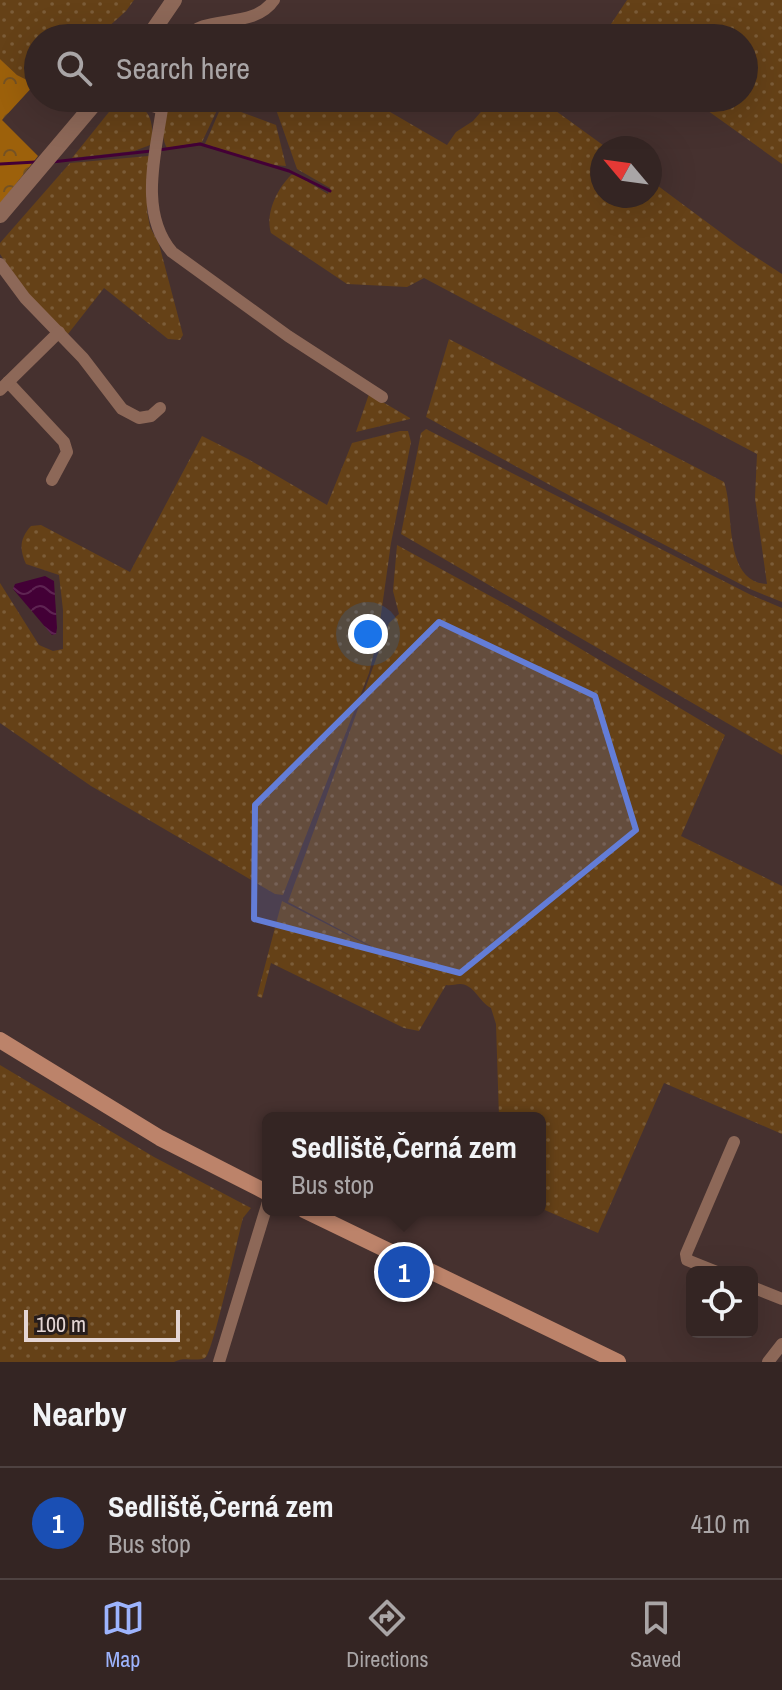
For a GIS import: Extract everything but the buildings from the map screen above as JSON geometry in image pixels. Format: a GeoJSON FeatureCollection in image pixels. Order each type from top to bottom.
{"type":"FeatureCollection","features":[{"type":"Feature","properties":{"kind":"main road"},"geometry":{"type":"LineString","coordinates":[[0,1040],[160,1138],[262,1190]]}},
{"type":"Feature","properties":{"kind":"main road"},"geometry":{"type":"LineString","coordinates":[[316,1216],[618,1362]]}},
{"type":"Feature","properties":{"kind":"street"},"geometry":{"type":"LineString","coordinates":[[158,24],[174,0]]}},
{"type":"Feature","properties":{"kind":"street"},"geometry":{"type":"LineString","coordinates":[[219,24],[251,18],[265,11],[274,0]]}},
{"type":"Feature","properties":{"kind":"street"},"geometry":{"type":"LineString","coordinates":[[0,215],[87,112]]}},
{"type":"Feature","properties":{"kind":"street"},"geometry":{"type":"LineString","coordinates":[[163,112],[155,158],[152,211],[160,238],[172,252],[288,336],[382,397]]}},
{"type":"Feature","properties":{"kind":"street"},"geometry":{"type":"LineString","coordinates":[[0,264],[25,298],[83,358],[128,414],[139,418],[151,416],[160,408]]}},
{"type":"Feature","properties":{"kind":"street"},"geometry":{"type":"LineString","coordinates":[[52,480],[67,452],[64,442],[4,386],[59,332]]}},
{"type":"Feature","properties":{"kind":"street"},"geometry":{"type":"LineString","coordinates":[[702,1266],[687,1260],[686,1254],[734,1142]]}},
{"type":"Feature","properties":{"kind":"street"},"geometry":{"type":"LineString","coordinates":[[219,1362],[264,1216]]}},
{"type":"Feature","properties":{"kind":"street"},"geometry":{"type":"LineString","coordinates":[[758,1289],[782,1299]]}},
{"type":"Feature","properties":{"kind":"street"},"geometry":{"type":"LineString","coordinates":[[768,1362],[782,1344]]}},
{"type":"Feature","properties":{"kind":"highlighted area"},"geometry":{"type":"Polygon","coordinates":[[[439,622],[595,696],[636,830],[460,973],[254,919],[255,805],[439,622]]]}},
{"type":"Feature","properties":{"kind":"shaded area"},"geometry":{"type":"Polygon","coordinates":[[[0,0],[134,0],[112,24],[24,24],[24,78],[0,59],[0,0]]]}},
{"type":"Feature","properties":{"kind":"shaded area"},"geometry":{"type":"Polygon","coordinates":[[[627,0],[782,0],[782,164],[710,112],[758,112],[758,24],[611,24],[627,0]]]}},
{"type":"Feature","properties":{"kind":"shaded area"},"geometry":{"type":"Polygon","coordinates":[[[109,112],[146,112],[150,118],[153,144],[134,151],[72,158],[109,112]]]}},
{"type":"Feature","properties":{"kind":"shaded area"},"geometry":{"type":"Polygon","coordinates":[[[166,112],[216,112],[202,142],[167,148],[163,123],[166,112]]]}},
{"type":"Feature","properties":{"kind":"shaded area"},"geometry":{"type":"Polygon","coordinates":[[[219,112],[241,112],[276,125],[286,166],[263,164],[205,144],[219,112]]]}},
{"type":"Feature","properties":{"kind":"shaded area"},"geometry":{"type":"Polygon","coordinates":[[[277,112],[390,112],[447,145],[456,132],[481,112],[557,112],[590,136],[590,208],[662,208],[662,189],[782,274],[782,602],[750,589],[574,498],[426,417],[449,339],[724,482],[737,558],[743,571],[753,580],[767,584],[755,498],[757,454],[424,278],[407,287],[347,284],[271,233],[270,218],[274,202],[291,175],[295,174],[328,194],[330,188],[297,169],[277,112]]]}},
{"type":"Feature","properties":{"kind":"shaded area"},"geometry":{"type":"Polygon","coordinates":[[[149,156],[147,211],[150,227],[159,244],[183,335],[180,340],[168,339],[104,288],[68,334],[29,297],[0,254],[0,243],[70,163],[149,156]]]}},
{"type":"Feature","properties":{"kind":"shaded area"},"geometry":{"type":"Polygon","coordinates":[[[369,394],[410,418],[410,419],[356,432],[369,394]]]}},
{"type":"Feature","properties":{"kind":"shaded area"},"geometry":{"type":"Polygon","coordinates":[[[426,429],[782,608],[782,755],[401,534],[421,433],[426,429]]]}},
{"type":"Feature","properties":{"kind":"shaded area"},"geometry":{"type":"Polygon","coordinates":[[[408,431],[411,442],[369,673],[283,895],[275,894],[91,786],[0,723],[0,583],[39,645],[53,651],[63,649],[59,575],[26,564],[22,553],[23,539],[31,526],[41,525],[130,572],[202,436],[327,505],[352,443],[408,431]]]}},
{"type":"Feature","properties":{"kind":"shaded area"},"geometry":{"type":"Polygon","coordinates":[[[397,545],[514,609],[725,735],[681,836],[782,886],[782,1134],[664,1083],[598,1233],[546,1211],[546,1112],[499,1112],[496,1024],[491,1008],[469,987],[446,985],[419,1031],[404,1028],[271,963],[262,998],[257,996],[282,901],[435,980],[288,902],[389,623],[399,614],[393,591],[397,545]]]}},
{"type":"Feature","properties":{"kind":"shaded area"},"geometry":{"type":"Polygon","coordinates":[[[0,1065],[154,1157],[251,1208],[243,1218],[219,1316],[205,1358],[174,1362],[0,1362],[0,1065]]]}},
{"type":"Feature","properties":{"kind":"green space"},"geometry":{"type":"Polygon","coordinates":[[[0,59],[24,78],[24,96],[2,120],[38,156],[0,204],[0,59]]]}},
{"type":"Feature","properties":{"kind":"water"},"geometry":{"type":"Polygon","coordinates":[[[45,576],[54,581],[57,628],[56,634],[52,635],[13,589],[15,584],[45,576]]]}},
{"type":"Feature","properties":{"kind":"waterway"},"geometry":{"type":"LineString","coordinates":[[159,150],[200,144],[289,171],[330,191]]}},
{"type":"Feature","properties":{"kind":"waterway"},"geometry":{"type":"LineString","coordinates":[[52,162],[151,151]]}},
{"type":"Feature","properties":{"kind":"waterway"},"geometry":{"type":"LineString","coordinates":[[0,164],[36,162]]}},
{"type":"Feature","properties":{"kind":"place","name":"Sedliště,Černá zem"},"geometry":{"type":"Point","coordinates":[404,1272]}}]}
